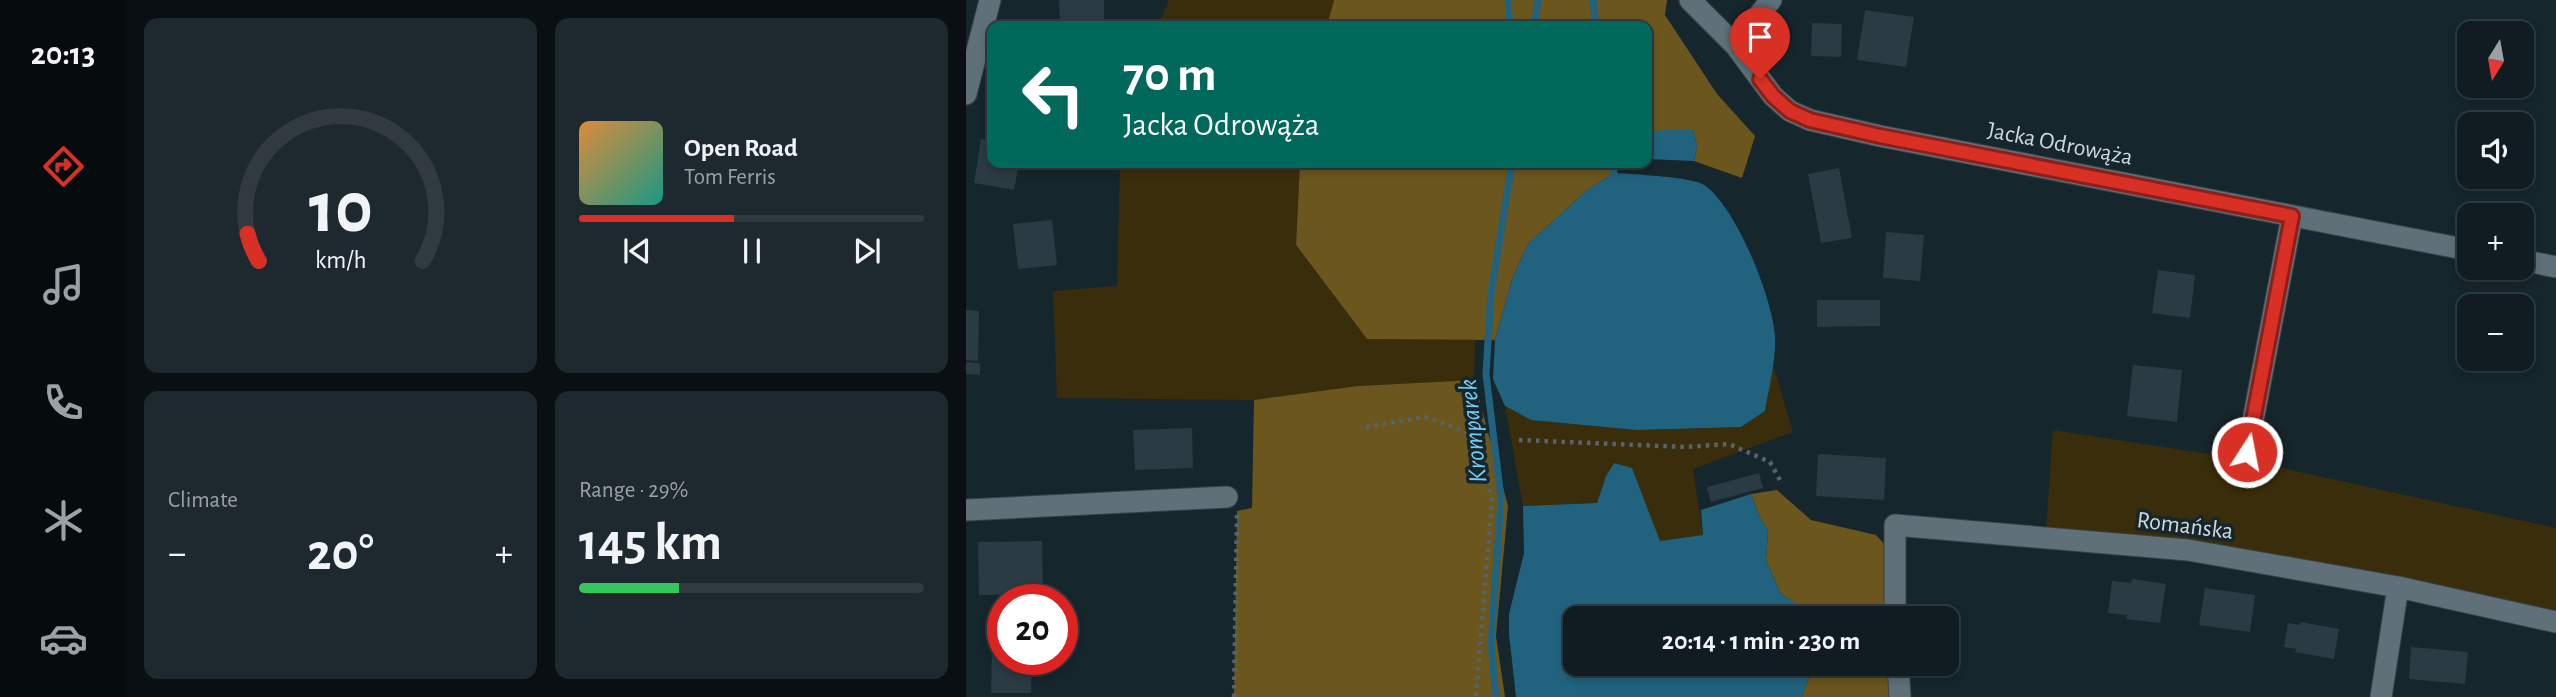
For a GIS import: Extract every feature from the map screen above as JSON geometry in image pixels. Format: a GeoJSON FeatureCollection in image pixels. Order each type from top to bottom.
{"type":"FeatureCollection","features":[{"type":"Feature","properties":{"kind":"street"},"geometry":{"type":"LineString","coordinates":[[966,94],[990,0]]}},
{"type":"Feature","properties":{"kind":"street","name":"Jacka Odrowąża"},"geometry":{"type":"LineString","coordinates":[[1690,0],[1735,45],[1773,96],[1790,111],[1810,120],[1880,136],[2457,248]]}},
{"type":"Feature","properties":{"kind":"street"},"geometry":{"type":"LineString","coordinates":[[1735,45],[1772,0]]}},
{"type":"Feature","properties":{"kind":"street"},"geometry":{"type":"LineString","coordinates":[[2247,452],[2292,216]]}},
{"type":"Feature","properties":{"kind":"street"},"geometry":{"type":"LineString","coordinates":[[2534,262],[2556,267]]}},
{"type":"Feature","properties":{"kind":"street"},"geometry":{"type":"LineString","coordinates":[[966,510],[1227,497]]}},
{"type":"Feature","properties":{"kind":"street","name":"Romańska"},"geometry":{"type":"LineString","coordinates":[[1895,606],[1895,525],[2188,550],[2398,587],[2556,622]]}},
{"type":"Feature","properties":{"kind":"street"},"geometry":{"type":"LineString","coordinates":[[2381,697],[2398,587]]}},
{"type":"Feature","properties":{"kind":"street"},"geometry":{"type":"LineString","coordinates":[[1899,676],[1900,697]]}},
{"type":"Feature","properties":{"kind":"path"},"geometry":{"type":"LineString","coordinates":[[1366,426],[1425,417],[1476,435],[1492,499],[1476,697]]}},
{"type":"Feature","properties":{"kind":"path"},"geometry":{"type":"LineString","coordinates":[[1519,440],[1685,447],[1729,444],[1770,462],[1782,484]]}},
{"type":"Feature","properties":{"kind":"path"},"geometry":{"type":"LineString","coordinates":[[1227,497],[1237,511],[1234,697]]}},
{"type":"Feature","properties":{"kind":"shaded area"},"geometry":{"type":"Polygon","coordinates":[[[1169,0],[1334,0],[1328,21],[1160,21],[1169,0]]]}},
{"type":"Feature","properties":{"kind":"shaded area"},"geometry":{"type":"Polygon","coordinates":[[[1334,0],[1667,0],[1665,15],[1717,94],[1755,136],[1742,178],[1694,161],[1697,146],[1693,130],[1652,132],[1652,21],[1328,21],[1334,0]]]}},
{"type":"Feature","properties":{"kind":"shaded area"},"geometry":{"type":"Polygon","coordinates":[[[1120,168],[1300,168],[1296,245],[1367,339],[1475,340],[1474,380],[1358,386],[1254,400],[1057,398],[1053,291],[1117,286],[1120,168]]]}},
{"type":"Feature","properties":{"kind":"shaded area"},"geometry":{"type":"Polygon","coordinates":[[[1300,168],[1618,168],[1586,191],[1528,244],[1512,279],[1495,340],[1367,339],[1296,245],[1300,168]]]}},
{"type":"Feature","properties":{"kind":"shaded area"},"geometry":{"type":"Polygon","coordinates":[[[1773,365],[1793,432],[1693,469],[1703,535],[1660,541],[1632,468],[1614,463],[1606,476],[1597,503],[1523,506],[1505,406],[1531,420],[1636,430],[1741,427],[1765,411],[1773,365]]]}},
{"type":"Feature","properties":{"kind":"shaded area"},"geometry":{"type":"Polygon","coordinates":[[[1474,380],[1508,506],[1496,636],[1505,697],[1234,697],[1237,511],[1252,508],[1254,400],[1358,386],[1474,380]]]}},
{"type":"Feature","properties":{"kind":"shaded area"},"geometry":{"type":"Polygon","coordinates":[[[2053,430],[2235,458],[2556,528],[2556,615],[2046,529],[2053,430]]]}},
{"type":"Feature","properties":{"kind":"shaded area"},"geometry":{"type":"Polygon","coordinates":[[[1777,490],[1811,520],[1876,535],[1886,546],[1888,606],[1800,606],[1781,594],[1766,560],[1768,530],[1760,518],[1751,494],[1777,490]]]}},
{"type":"Feature","properties":{"kind":"shaded area"},"geometry":{"type":"Polygon","coordinates":[[[1809,676],[1891,676],[1892,697],[1802,697],[1809,676]]]}},
{"type":"Feature","properties":{"kind":"water"},"geometry":{"type":"Polygon","coordinates":[[[1693,130],[1697,146],[1694,161],[1652,159],[1652,131],[1693,130]]]}},
{"type":"Feature","properties":{"kind":"water"},"geometry":{"type":"Polygon","coordinates":[[[1614,173],[1698,182],[1716,196],[1740,232],[1768,300],[1775,337],[1765,411],[1741,427],[1636,430],[1531,420],[1505,406],[1493,379],[1495,340],[1512,279],[1528,244],[1586,191],[1614,173]]]}},
{"type":"Feature","properties":{"kind":"water"},"geometry":{"type":"Polygon","coordinates":[[[1614,463],[1632,468],[1660,541],[1703,535],[1701,510],[1751,494],[1760,518],[1768,530],[1766,560],[1781,594],[1800,606],[1563,606],[1563,676],[1809,676],[1802,697],[1516,697],[1509,614],[1524,553],[1523,506],[1597,503],[1606,476],[1614,463]]]}},
{"type":"Feature","properties":{"kind":"building"},"geometry":{"type":"Polygon","coordinates":[[[1059,0],[1104,0],[1104,21],[1060,21],[1059,0]]]}},
{"type":"Feature","properties":{"kind":"building"},"geometry":{"type":"Polygon","coordinates":[[[1865,10],[1914,17],[1906,67],[1857,60],[1865,10]]]}},
{"type":"Feature","properties":{"kind":"building"},"geometry":{"type":"Polygon","coordinates":[[[1812,23],[1842,24],[1841,57],[1811,56],[1812,23]]]}},
{"type":"Feature","properties":{"kind":"building"},"geometry":{"type":"Polygon","coordinates":[[[981,139],[987,140],[987,168],[1018,168],[1014,190],[974,183],[981,139]]]}},
{"type":"Feature","properties":{"kind":"building"},"geometry":{"type":"Polygon","coordinates":[[[1839,168],[1852,238],[1821,243],[1808,174],[1839,168]]]}},
{"type":"Feature","properties":{"kind":"building"},"geometry":{"type":"Polygon","coordinates":[[[1052,220],[1057,265],[1018,269],[1013,224],[1052,220]]]}},
{"type":"Feature","properties":{"kind":"building"},"geometry":{"type":"Polygon","coordinates":[[[1886,232],[1924,235],[1920,281],[1883,278],[1886,232]]]}},
{"type":"Feature","properties":{"kind":"building"},"geometry":{"type":"Polygon","coordinates":[[[2158,270],[2195,275],[2190,318],[2152,313],[2158,270]]]}},
{"type":"Feature","properties":{"kind":"building"},"geometry":{"type":"Polygon","coordinates":[[[1817,300],[1880,300],[1880,326],[1817,327],[1817,300]]]}},
{"type":"Feature","properties":{"kind":"building"},"geometry":{"type":"Polygon","coordinates":[[[966,310],[979,311],[978,361],[966,360],[966,310]]]}},
{"type":"Feature","properties":{"kind":"building"},"geometry":{"type":"Polygon","coordinates":[[[966,362],[980,363],[980,375],[966,374],[966,362]]]}},
{"type":"Feature","properties":{"kind":"building"},"geometry":{"type":"Polygon","coordinates":[[[2133,365],[2182,370],[2177,422],[2127,416],[2133,365]]]}},
{"type":"Feature","properties":{"kind":"building"},"geometry":{"type":"Polygon","coordinates":[[[1192,428],[1193,468],[1135,470],[1133,430],[1192,428]]]}},
{"type":"Feature","properties":{"kind":"building"},"geometry":{"type":"Polygon","coordinates":[[[1818,454],[1886,458],[1884,500],[1816,496],[1818,454]]]}},
{"type":"Feature","properties":{"kind":"building"},"geometry":{"type":"Polygon","coordinates":[[[1759,473],[1763,488],[1711,502],[1707,487],[1759,473]]]}},
{"type":"Feature","properties":{"kind":"building"},"geometry":{"type":"Polygon","coordinates":[[[1042,541],[1043,584],[987,584],[987,595],[979,595],[978,542],[1042,541]]]}},
{"type":"Feature","properties":{"kind":"building"},"geometry":{"type":"Polygon","coordinates":[[[2132,579],[2166,584],[2160,623],[2126,619],[2127,615],[2108,613],[2112,581],[2131,583],[2132,579]]]}},
{"type":"Feature","properties":{"kind":"building"},"geometry":{"type":"Polygon","coordinates":[[[2205,588],[2255,595],[2250,632],[2199,625],[2205,588]]]}},
{"type":"Feature","properties":{"kind":"building"},"geometry":{"type":"Polygon","coordinates":[[[2301,622],[2339,629],[2334,659],[2295,652],[2296,649],[2284,647],[2288,623],[2300,625],[2301,622]]]}},
{"type":"Feature","properties":{"kind":"building"},"geometry":{"type":"Polygon","coordinates":[[[2411,647],[2468,652],[2465,684],[2409,679],[2411,647]]]}},
{"type":"Feature","properties":{"kind":"building"},"geometry":{"type":"Polygon","coordinates":[[[991,675],[1032,675],[1031,693],[991,693],[991,675]]]}},
{"type":"Feature","properties":{"kind":"waterway","name":"Kromparek"},"geometry":{"type":"LineString","coordinates":[[1508,0],[1510,21]]}},
{"type":"Feature","properties":{"kind":"waterway","name":"Kromparek"},"geometry":{"type":"LineString","coordinates":[[1535,21],[1538,0]]}},
{"type":"Feature","properties":{"kind":"waterway"},"geometry":{"type":"LineString","coordinates":[[1593,0],[1595,21]]}},
{"type":"Feature","properties":{"kind":"waterway","name":"Kromparek"},"geometry":{"type":"LineString","coordinates":[[1496,697],[1491,645],[1501,498],[1486,374],[1491,293],[1511,168]]}},
{"type":"Feature","properties":{"kind":"waterway"},"geometry":{"type":"LineString","coordinates":[[1612,168],[1614,173]]}},
{"type":"Feature","properties":{"kind":"route"},"geometry":{"type":"LineString","coordinates":[[1760,79],[1773,96],[1790,111],[1810,120],[2292,216],[2247,452]]}}]}
